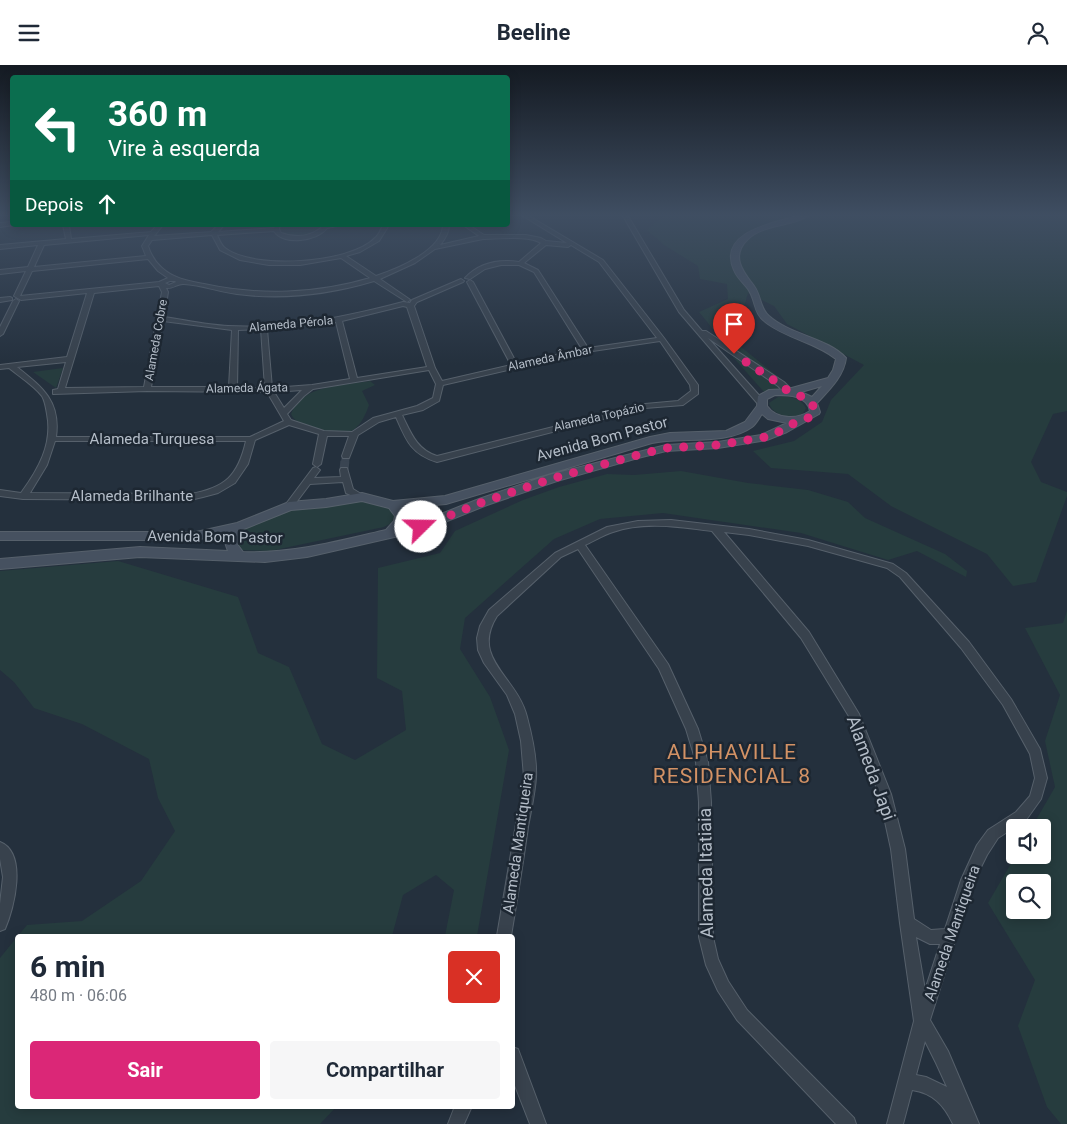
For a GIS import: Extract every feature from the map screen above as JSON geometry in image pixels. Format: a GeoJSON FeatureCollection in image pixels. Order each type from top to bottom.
{"type":"FeatureCollection","features":[{"type":"Feature","properties":{"kind":"street"},"geometry":{"type":"LineString","coordinates":[[0,332],[32,265]]}},
{"type":"Feature","properties":{"kind":"street"},"geometry":{"type":"LineString","coordinates":[[0,272],[66,265]]}},
{"type":"Feature","properties":{"kind":"street"},"geometry":{"type":"LineString","coordinates":[[154,265],[173,281],[235,293],[277,294],[330,288],[376,278],[404,265]]}},
{"type":"Feature","properties":{"kind":"street"},"geometry":{"type":"LineString","coordinates":[[346,456],[356,434],[376,420],[420,409],[436,399],[440,384],[431,368],[408,302],[357,265]]}},
{"type":"Feature","properties":{"kind":"street"},"geometry":{"type":"LineString","coordinates":[[487,265],[481,268],[469,280],[514,365]]}},
{"type":"Feature","properties":{"kind":"street"},"geometry":{"type":"LineString","coordinates":[[523,265],[536,271],[586,350]]}},
{"type":"Feature","properties":{"kind":"street","name":"Alameda Topázio"},"geometry":{"type":"LineString","coordinates":[[398,414],[415,449],[422,455],[437,459],[645,406],[680,403],[695,392],[694,385],[606,265]]}},
{"type":"Feature","properties":{"kind":"street"},"geometry":{"type":"LineString","coordinates":[[654,265],[673,299],[766,411],[779,419],[798,421]]}},
{"type":"Feature","properties":{"kind":"street"},"geometry":{"type":"LineString","coordinates":[[693,324],[789,392],[806,398],[812,403],[832,380],[841,363],[840,358],[833,352],[780,327],[760,313],[752,289],[738,271],[736,265]]}},
{"type":"Feature","properties":{"kind":"street","name":"Alameda Pérola"},"geometry":{"type":"LineString","coordinates":[[160,319],[235,328],[339,320],[408,302],[461,281],[469,280]]}},
{"type":"Feature","properties":{"kind":"street","name":"Alameda Cobre"},"geometry":{"type":"LineString","coordinates":[[147,389],[160,319],[162,287],[173,281]]}},
{"type":"Feature","properties":{"kind":"street"},"geometry":{"type":"LineString","coordinates":[[0,300],[91,291],[162,287]]}},
{"type":"Feature","properties":{"kind":"street"},"geometry":{"type":"LineString","coordinates":[[61,391],[91,291]]}},
{"type":"Feature","properties":{"kind":"street"},"geometry":{"type":"LineString","coordinates":[[339,320],[354,380]]}},
{"type":"Feature","properties":{"kind":"street","name":"Alameda Pérola"},"geometry":{"type":"LineString","coordinates":[[158,328],[177,322]]}},
{"type":"Feature","properties":{"kind":"street"},"geometry":{"type":"LineString","coordinates":[[264,327],[269,390],[286,418],[323,433],[336,435],[356,434]]}},
{"type":"Feature","properties":{"kind":"street"},"geometry":{"type":"LineString","coordinates":[[233,389],[235,328]]}},
{"type":"Feature","properties":{"kind":"street","name":"Alameda Âmbar"},"geometry":{"type":"LineString","coordinates":[[440,384],[514,365],[586,350],[662,339]]}},
{"type":"Feature","properties":{"kind":"street"},"geometry":{"type":"LineString","coordinates":[[0,367],[70,359]]}},
{"type":"Feature","properties":{"kind":"street"},"geometry":{"type":"LineString","coordinates":[[11,366],[46,396],[54,422],[46,463],[37,479],[23,496]]}},
{"type":"Feature","properties":{"kind":"street","name":"Alameda Ágata"},"geometry":{"type":"LineString","coordinates":[[46,396],[61,391],[147,389],[269,390],[312,387],[431,368]]}},
{"type":"Feature","properties":{"kind":"street"},"geometry":{"type":"LineString","coordinates":[[761,405],[762,398],[773,393],[789,392],[832,380]]}},
{"type":"Feature","properties":{"kind":"street"},"geometry":{"type":"LineString","coordinates":[[251,439],[286,418],[301,394],[312,387]]}},
{"type":"Feature","properties":{"kind":"street","name":"Avenida Bom Pastor"},"geometry":{"type":"LineString","coordinates":[[0,564],[140,552],[265,557],[299,553],[421,527],[483,502],[554,478],[666,448],[718,445],[763,438],[783,430],[798,421],[811,417],[815,412],[812,403]]}},
{"type":"Feature","properties":{"kind":"street","name":"Avenida Bom Pastor"},"geometry":{"type":"LineString","coordinates":[[0,536],[196,536],[240,526],[289,506],[326,503],[362,497],[393,505],[446,500],[650,440],[670,436],[728,433],[749,424],[761,405]]}},
{"type":"Feature","properties":{"kind":"street"},"geometry":{"type":"LineString","coordinates":[[289,506],[317,467],[323,433]]}},
{"type":"Feature","properties":{"kind":"street","name":"Alameda Turquesa"},"geometry":{"type":"LineString","coordinates":[[52,439],[251,439]]}},
{"type":"Feature","properties":{"kind":"street","name":"Alameda Brilhante"},"geometry":{"type":"LineString","coordinates":[[0,493],[23,496],[190,497],[209,494],[228,486],[240,473],[249,452],[251,439]]}},
{"type":"Feature","properties":{"kind":"street"},"geometry":{"type":"LineString","coordinates":[[308,481],[345,475],[349,491],[362,497]]}},
{"type":"Feature","properties":{"kind":"street"},"geometry":{"type":"LineString","coordinates":[[391,533],[400,522],[401,515],[393,505]]}},
{"type":"Feature","properties":{"kind":"street","name":"Alameda Mantiqueira"},"geometry":{"type":"LineString","coordinates":[[504,934],[530,777],[527,741],[521,714],[511,692],[483,650],[482,638],[493,613],[558,555],[610,529],[638,524],[671,523],[749,532],[808,543],[890,566],[903,575],[965,645],[1008,702],[1036,753],[1041,779],[1035,799],[1021,816],[993,834],[982,850],[968,880],[922,1021],[895,1124]]}},
{"type":"Feature","properties":{"kind":"street"},"geometry":{"type":"LineString","coordinates":[[239,555],[231,547],[230,539],[233,532],[240,526]]}},
{"type":"Feature","properties":{"kind":"street","name":"Alameda Japi"},"geometry":{"type":"LineString","coordinates":[[715,528],[804,635],[855,717],[885,794],[898,849],[922,1021]]}},
{"type":"Feature","properties":{"kind":"street","name":"Alameda Itatiaia"},"geometry":{"type":"LineString","coordinates":[[578,544],[664,667],[692,729],[702,762],[705,802],[706,937],[711,960],[723,986],[742,1015],[848,1124]]}},
{"type":"Feature","properties":{"kind":"street"},"geometry":{"type":"LineString","coordinates":[[0,848],[8,860],[9,886],[4,916],[0,924]]}},
{"type":"Feature","properties":{"kind":"street"},"geometry":{"type":"LineString","coordinates":[[907,923],[930,937],[950,936]]}},
{"type":"Feature","properties":{"kind":"street"},"geometry":{"type":"LineString","coordinates":[[922,1021],[942,1057],[971,1124]]}},
{"type":"Feature","properties":{"kind":"street"},"geometry":{"type":"LineString","coordinates":[[515,1063],[538,1124]]}},
{"type":"Feature","properties":{"kind":"street"},"geometry":{"type":"LineString","coordinates":[[906,1081],[926,1084],[943,1093],[956,1111],[961,1124]]}},
{"type":"Feature","properties":{"kind":"street"},"geometry":{"type":"LineString","coordinates":[[456,1124],[463,1109]]}},
{"type":"Feature","properties":{"kind":"green space"},"geometry":{"type":"Polygon","coordinates":[[[1067,265],[1067,411],[1053,414],[1031,462],[1041,482],[1067,492],[1067,496],[1036,582],[1013,586],[987,554],[891,506],[848,474],[771,468],[753,451],[794,441],[822,422],[831,400],[864,365],[787,324],[774,306],[748,293],[743,310],[716,321],[735,342],[783,381],[721,339],[699,312],[728,299],[727,284],[700,279],[698,266],[1067,265]]]}},
{"type":"Feature","properties":{"kind":"green space"},"geometry":{"type":"Polygon","coordinates":[[[732,356],[780,386],[779,388],[764,392],[732,356]]]}},
{"type":"Feature","properties":{"kind":"green space"},"geometry":{"type":"Polygon","coordinates":[[[63,368],[56,388],[33,372],[63,368]]]}},
{"type":"Feature","properties":{"kind":"green space"},"geometry":{"type":"Polygon","coordinates":[[[370,381],[375,385],[362,391],[369,405],[365,416],[360,424],[348,433],[333,433],[300,423],[291,414],[296,404],[314,392],[324,388],[370,381]]]}},
{"type":"Feature","properties":{"kind":"green space"},"geometry":{"type":"Polygon","coordinates":[[[778,397],[794,398],[801,401],[806,408],[799,416],[781,415],[771,408],[769,403],[778,397]]]}},
{"type":"Feature","properties":{"kind":"green space"},"geometry":{"type":"Polygon","coordinates":[[[681,471],[748,483],[808,490],[848,502],[865,518],[945,554],[967,571],[966,577],[917,551],[888,560],[801,533],[663,513],[600,519],[554,539],[465,618],[460,649],[490,697],[509,750],[477,934],[445,934],[454,890],[436,875],[403,895],[393,934],[20,934],[27,925],[82,921],[141,881],[175,831],[158,798],[149,759],[82,724],[34,708],[14,682],[0,670],[0,571],[118,561],[238,597],[258,653],[289,667],[322,744],[355,760],[406,730],[402,691],[377,678],[378,568],[440,553],[455,531],[523,500],[559,487],[607,474],[634,475],[681,471]]]}},
{"type":"Feature","properties":{"kind":"green space"},"geometry":{"type":"Polygon","coordinates":[[[360,501],[393,510],[393,520],[383,527],[270,551],[240,550],[238,541],[241,528],[285,511],[360,501]]]}},
{"type":"Feature","properties":{"kind":"green space"},"geometry":{"type":"Polygon","coordinates":[[[1067,611],[1067,1124],[1061,1124],[1047,1107],[1018,1026],[1035,980],[988,903],[1011,864],[1051,864],[1051,819],[1037,819],[1055,787],[1045,741],[1060,695],[1025,628],[1063,623],[1067,611]]]}},
{"type":"Feature","properties":{"kind":"green space"},"geometry":{"type":"Polygon","coordinates":[[[15,939],[15,1109],[334,1109],[320,1124],[0,1124],[0,958],[15,939]]]}},
{"type":"Feature","properties":{"kind":"tunnel"},"geometry":{"type":"LineString","coordinates":[[345,462],[346,456]]}},
{"type":"Feature","properties":{"kind":"tunnel"},"geometry":{"type":"LineString","coordinates":[[344,470],[345,460]]}},
{"type":"Feature","properties":{"kind":"district","name":"ALPHAVILLE RESIDENCIAL 8"},"geometry":{"type":"Point","coordinates":[732,764]}},
{"type":"Feature","properties":{"kind":"route"},"geometry":{"type":"LineString","coordinates":[[421,527],[483,502],[554,478],[634,456],[666,448],[690,445],[718,445],[771,436],[798,421],[811,417],[815,412],[812,402],[798,394],[789,392],[734,354]]}}]}
